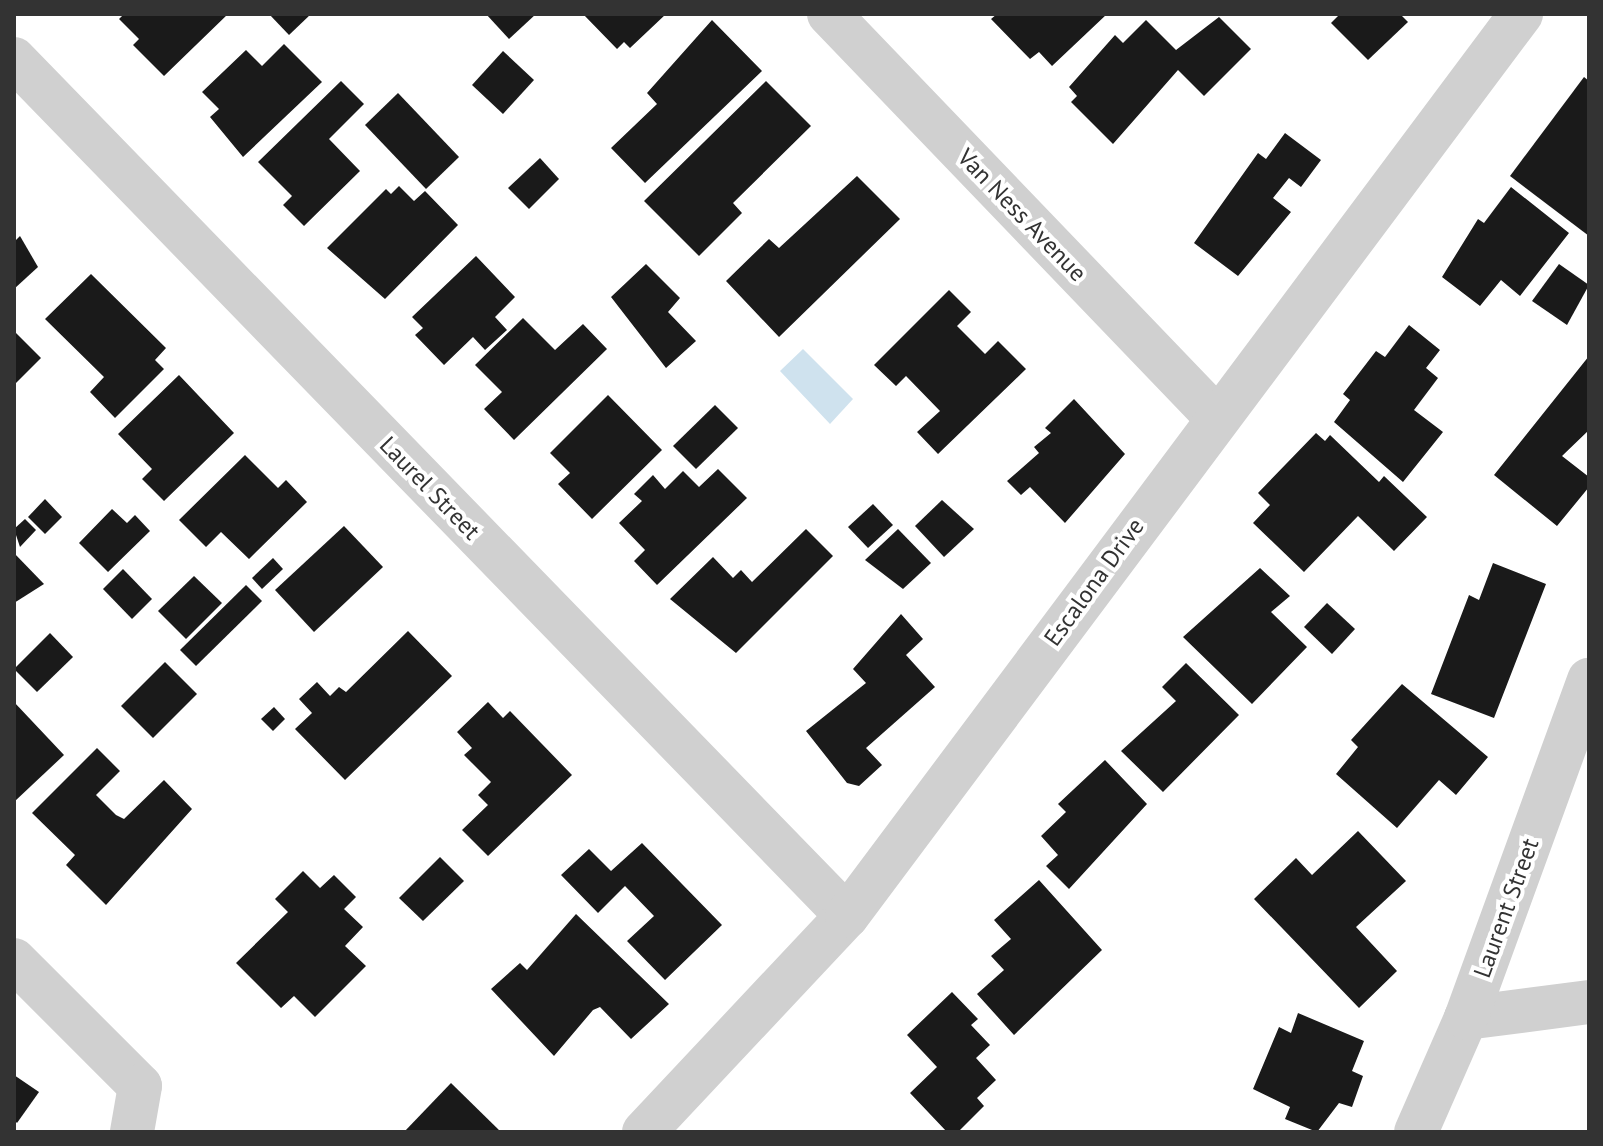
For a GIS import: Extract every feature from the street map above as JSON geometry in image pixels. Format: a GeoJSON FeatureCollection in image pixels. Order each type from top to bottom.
{"type":"FeatureCollection","features":[{"type":"Feature","properties":{"kind":"street","name":"Van Ness Avenue"},"geometry":{"type":"LineString","coordinates":[[829,14],[1216,417]]}},
{"type":"Feature","properties":{"kind":"street","name":"Escalona Drive"},"geometry":{"type":"LineString","coordinates":[[644,1132],[847,916],[1216,417],[1521,14]]}},
{"type":"Feature","properties":{"kind":"street","name":"Laurel Street"},"geometry":{"type":"LineString","coordinates":[[14,59],[847,916]]}},
{"type":"Feature","properties":{"kind":"street","name":"Laurent Street"},"geometry":{"type":"LineString","coordinates":[[1416,1132],[1466,1018],[1589,680]]}},
{"type":"Feature","properties":{"kind":"street"},"geometry":{"type":"LineString","coordinates":[[14,960],[140,1086],[134,1129]]}},
{"type":"Feature","properties":{"kind":"street"},"geometry":{"type":"LineString","coordinates":[[1466,1018],[1589,1002]]}},
{"type":"Feature","properties":{"kind":"water"},"geometry":{"type":"Polygon","coordinates":[[[803,349],[853,399],[830,424],[780,371],[803,349]]]}},
{"type":"Feature","properties":{"kind":"building"},"geometry":{"type":"Polygon","coordinates":[[[124,14],[228,14],[164,76],[133,45],[139,39],[119,19],[124,14]]]}},
{"type":"Feature","properties":{"kind":"building"},"geometry":{"type":"Polygon","coordinates":[[[269,14],[311,14],[289,35],[269,14]]]}},
{"type":"Feature","properties":{"kind":"building"},"geometry":{"type":"Polygon","coordinates":[[[486,14],[536,14],[509,39],[486,14]]]}},
{"type":"Feature","properties":{"kind":"building"},"geometry":{"type":"Polygon","coordinates":[[[583,14],[666,14],[630,48],[624,42],[617,49],[583,14]]]}},
{"type":"Feature","properties":{"kind":"building"},"geometry":{"type":"Polygon","coordinates":[[[997,14],[1107,14],[1052,66],[1039,52],[1030,59],[991,19],[997,14]]]}},
{"type":"Feature","properties":{"kind":"building"},"geometry":{"type":"Polygon","coordinates":[[[1340,14],[1400,14],[1408,22],[1368,60],[1331,23],[1340,14]]]}},
{"type":"Feature","properties":{"kind":"building"},"geometry":{"type":"Polygon","coordinates":[[[1219,17],[1251,49],[1204,96],[1178,70],[1113,144],[1071,102],[1077,96],[1069,87],[1115,35],[1123,43],[1146,20],[1176,50],[1219,17]]]}},
{"type":"Feature","properties":{"kind":"building"},"geometry":{"type":"Polygon","coordinates":[[[712,20],[762,71],[645,183],[611,148],[657,104],[647,93],[712,20]]]}},
{"type":"Feature","properties":{"kind":"building"},"geometry":{"type":"Polygon","coordinates":[[[284,44],[322,82],[243,157],[210,117],[219,109],[202,92],[246,50],[262,66],[284,44]]]}},
{"type":"Feature","properties":{"kind":"building"},"geometry":{"type":"Polygon","coordinates":[[[503,51],[534,80],[503,114],[472,85],[503,51]]]}},
{"type":"Feature","properties":{"kind":"building"},"geometry":{"type":"Polygon","coordinates":[[[1584,77],[1589,81],[1589,236],[1510,176],[1584,77]]]}},
{"type":"Feature","properties":{"kind":"building"},"geometry":{"type":"Polygon","coordinates":[[[341,81],[364,104],[329,139],[360,171],[304,226],[283,205],[292,196],[258,162],[341,81]]]}},
{"type":"Feature","properties":{"kind":"building"},"geometry":{"type":"Polygon","coordinates":[[[766,81],[811,126],[733,203],[742,213],[699,256],[644,201],[766,81]]]}},
{"type":"Feature","properties":{"kind":"building"},"geometry":{"type":"Polygon","coordinates":[[[398,93],[459,157],[426,189],[365,125],[398,93]]]}},
{"type":"Feature","properties":{"kind":"building"},"geometry":{"type":"Polygon","coordinates":[[[1285,133],[1321,160],[1301,187],[1289,178],[1273,198],[1291,212],[1238,276],[1194,243],[1258,153],[1266,159],[1285,133]]]}},
{"type":"Feature","properties":{"kind":"building"},"geometry":{"type":"Polygon","coordinates":[[[540,158],[559,179],[529,209],[508,188],[540,158]]]}},
{"type":"Feature","properties":{"kind":"building"},"geometry":{"type":"Polygon","coordinates":[[[857,176],[900,219],[779,337],[726,281],[769,239],[779,248],[857,176]]]}},
{"type":"Feature","properties":{"kind":"building"},"geometry":{"type":"Polygon","coordinates":[[[399,186],[414,201],[425,191],[458,225],[385,299],[327,248],[386,189],[391,194],[399,186]]]}},
{"type":"Feature","properties":{"kind":"building"},"geometry":{"type":"Polygon","coordinates":[[[1511,187],[1569,233],[1520,296],[1501,280],[1480,306],[1442,277],[1478,219],[1484,223],[1511,187]]]}},
{"type":"Feature","properties":{"kind":"building"},"geometry":{"type":"Polygon","coordinates":[[[20,236],[38,267],[14,289],[14,242],[20,236]]]}},
{"type":"Feature","properties":{"kind":"building"},"geometry":{"type":"Polygon","coordinates":[[[476,256],[515,297],[495,317],[507,330],[485,350],[473,337],[444,365],[415,335],[423,328],[412,317],[476,256]]]}},
{"type":"Feature","properties":{"kind":"building"},"geometry":{"type":"Polygon","coordinates":[[[646,264],[680,298],[668,312],[696,341],[666,368],[611,297],[646,264]]]}},
{"type":"Feature","properties":{"kind":"building"},"geometry":{"type":"Polygon","coordinates":[[[1559,264],[1589,285],[1567,325],[1532,301],[1559,264]]]}},
{"type":"Feature","properties":{"kind":"building"},"geometry":{"type":"Polygon","coordinates":[[[91,274],[166,348],[155,360],[164,369],[115,418],[90,392],[104,377],[45,319],[91,274]]]}},
{"type":"Feature","properties":{"kind":"building"},"geometry":{"type":"Polygon","coordinates":[[[949,290],[971,312],[957,326],[985,354],[998,341],[1026,369],[938,454],[917,432],[940,411],[906,376],[896,386],[874,365],[949,290]]]}},
{"type":"Feature","properties":{"kind":"building"},"geometry":{"type":"Polygon","coordinates":[[[523,318],[555,350],[583,324],[607,349],[514,440],[484,409],[502,392],[475,365],[523,318]]]}},
{"type":"Feature","properties":{"kind":"building"},"geometry":{"type":"Polygon","coordinates":[[[1409,325],[1440,350],[1426,368],[1438,378],[1414,410],[1443,432],[1403,482],[1334,422],[1350,400],[1343,394],[1376,351],[1385,357],[1409,325]]]}},
{"type":"Feature","properties":{"kind":"building"},"geometry":{"type":"Polygon","coordinates":[[[14,331],[41,358],[14,385],[14,331]]]}},
{"type":"Feature","properties":{"kind":"building"},"geometry":{"type":"Polygon","coordinates":[[[1589,356],[1589,430],[1562,456],[1589,477],[1589,487],[1557,526],[1494,475],[1589,356]]]}},
{"type":"Feature","properties":{"kind":"building"},"geometry":{"type":"Polygon","coordinates":[[[179,375],[234,433],[164,501],[142,479],[152,469],[118,434],[179,375]]]}},
{"type":"Feature","properties":{"kind":"building"},"geometry":{"type":"Polygon","coordinates":[[[608,395],[662,450],[592,519],[558,484],[570,473],[550,453],[608,395]]]}},
{"type":"Feature","properties":{"kind":"building"},"geometry":{"type":"Polygon","coordinates":[[[1074,399],[1125,454],[1065,523],[1030,487],[1021,495],[1007,481],[1039,453],[1034,447],[1051,433],[1045,428],[1074,399]]]}},
{"type":"Feature","properties":{"kind":"building"},"geometry":{"type":"Polygon","coordinates":[[[715,405],[738,428],[696,469],[673,446],[715,405]]]}},
{"type":"Feature","properties":{"kind":"building"},"geometry":{"type":"Polygon","coordinates":[[[1316,433],[1325,441],[1330,435],[1379,482],[1384,476],[1427,517],[1394,551],[1358,516],[1304,572],[1253,523],[1270,505],[1258,493],[1316,433]]]}},
{"type":"Feature","properties":{"kind":"building"},"geometry":{"type":"Polygon","coordinates":[[[245,455],[278,488],[286,480],[307,502],[249,559],[221,532],[206,547],[179,520],[245,455]]]}},
{"type":"Feature","properties":{"kind":"building"},"geometry":{"type":"Polygon","coordinates":[[[718,469],[747,498],[657,585],[634,561],[645,550],[619,523],[642,501],[634,494],[653,475],[665,489],[683,471],[699,487],[718,469]]]}},
{"type":"Feature","properties":{"kind":"building"},"geometry":{"type":"Polygon","coordinates":[[[45,499],[62,517],[45,534],[28,517],[45,499]]]}},
{"type":"Feature","properties":{"kind":"building"},"geometry":{"type":"Polygon","coordinates":[[[942,500],[974,529],[944,557],[915,526],[942,500]]]}},
{"type":"Feature","properties":{"kind":"building"},"geometry":{"type":"Polygon","coordinates":[[[873,504],[893,525],[868,548],[848,527],[873,504]]]}},
{"type":"Feature","properties":{"kind":"building"},"geometry":{"type":"Polygon","coordinates":[[[112,509],[127,523],[135,515],[150,531],[108,572],[79,543],[112,509]]]}},
{"type":"Feature","properties":{"kind":"building"},"geometry":{"type":"Polygon","coordinates":[[[25,519],[36,530],[20,547],[14,529],[25,519]]]}},
{"type":"Feature","properties":{"kind":"building"},"geometry":{"type":"Polygon","coordinates":[[[344,526],[383,567],[314,632],[275,590],[344,526]]]}},
{"type":"Feature","properties":{"kind":"building"},"geometry":{"type":"Polygon","coordinates":[[[806,529],[833,556],[736,653],[670,599],[713,557],[733,578],[741,570],[752,582],[806,529]]]}},
{"type":"Feature","properties":{"kind":"building"},"geometry":{"type":"Polygon","coordinates":[[[898,529],[931,563],[903,589],[865,560],[898,529]]]}},
{"type":"Feature","properties":{"kind":"building"},"geometry":{"type":"Polygon","coordinates":[[[14,553],[44,584],[14,603],[14,553]]]}},
{"type":"Feature","properties":{"kind":"building"},"geometry":{"type":"Polygon","coordinates":[[[273,558],[283,569],[262,589],[252,578],[273,558]]]}},
{"type":"Feature","properties":{"kind":"building"},"geometry":{"type":"Polygon","coordinates":[[[1493,563],[1546,584],[1494,718],[1431,694],[1469,595],[1479,600],[1493,563]]]}},
{"type":"Feature","properties":{"kind":"building"},"geometry":{"type":"Polygon","coordinates":[[[1260,568],[1290,596],[1271,612],[1307,647],[1252,704],[1183,637],[1260,568]]]}},
{"type":"Feature","properties":{"kind":"building"},"geometry":{"type":"Polygon","coordinates":[[[123,569],[152,599],[132,619],[103,589],[123,569]]]}},
{"type":"Feature","properties":{"kind":"building"},"geometry":{"type":"Polygon","coordinates":[[[194,576],[222,603],[186,639],[158,611],[194,576]]]}},
{"type":"Feature","properties":{"kind":"building"},"geometry":{"type":"Polygon","coordinates":[[[246,585],[262,601],[196,666],[180,650],[246,585]]]}},
{"type":"Feature","properties":{"kind":"building"},"geometry":{"type":"Polygon","coordinates":[[[1327,603],[1355,629],[1332,654],[1304,627],[1327,603]]]}},
{"type":"Feature","properties":{"kind":"building"},"geometry":{"type":"Polygon","coordinates":[[[901,614],[923,639],[906,655],[935,687],[866,748],[882,765],[859,786],[847,783],[806,731],[866,683],[853,669],[901,614]]]}},
{"type":"Feature","properties":{"kind":"building"},"geometry":{"type":"Polygon","coordinates":[[[408,631],[452,676],[345,780],[295,729],[312,713],[299,699],[317,682],[330,696],[339,687],[346,692],[408,631]]]}},
{"type":"Feature","properties":{"kind":"building"},"geometry":{"type":"Polygon","coordinates":[[[50,633],[73,657],[37,692],[14,669],[50,633]]]}},
{"type":"Feature","properties":{"kind":"building"},"geometry":{"type":"Polygon","coordinates":[[[165,662],[197,694],[153,738],[121,706],[165,662]]]}},
{"type":"Feature","properties":{"kind":"building"},"geometry":{"type":"Polygon","coordinates":[[[1186,663],[1239,715],[1163,792],[1121,751],[1176,701],[1162,687],[1186,663]]]}},
{"type":"Feature","properties":{"kind":"building"},"geometry":{"type":"Polygon","coordinates":[[[1402,684],[1488,757],[1456,795],[1439,780],[1397,828],[1336,774],[1358,747],[1351,740],[1402,684]]]}},
{"type":"Feature","properties":{"kind":"building"},"geometry":{"type":"Polygon","coordinates":[[[14,702],[64,755],[14,802],[14,702]]]}},
{"type":"Feature","properties":{"kind":"building"},"geometry":{"type":"Polygon","coordinates":[[[488,702],[503,718],[510,711],[572,775],[488,856],[462,830],[488,805],[478,795],[491,782],[464,755],[472,748],[457,732],[488,702]]]}},
{"type":"Feature","properties":{"kind":"building"},"geometry":{"type":"Polygon","coordinates":[[[274,707],[285,719],[273,731],[261,719],[274,707]]]}},
{"type":"Feature","properties":{"kind":"building"},"geometry":{"type":"Polygon","coordinates":[[[97,748],[120,771],[96,795],[116,815],[124,819],[164,780],[192,809],[106,905],[66,865],[75,855],[32,813],[97,748]]]}},
{"type":"Feature","properties":{"kind":"building"},"geometry":{"type":"Polygon","coordinates":[[[1105,760],[1147,804],[1069,889],[1046,866],[1058,855],[1041,836],[1066,812],[1058,804],[1105,760]]]}},
{"type":"Feature","properties":{"kind":"building"},"geometry":{"type":"Polygon","coordinates":[[[1358,831],[1406,881],[1356,927],[1397,971],[1359,1008],[1254,899],[1296,858],[1312,875],[1358,831]]]}},
{"type":"Feature","properties":{"kind":"building"},"geometry":{"type":"Polygon","coordinates":[[[642,843],[722,925],[665,980],[627,941],[654,916],[625,886],[598,913],[561,875],[589,849],[611,871],[642,843]]]}},
{"type":"Feature","properties":{"kind":"building"},"geometry":{"type":"Polygon","coordinates":[[[440,857],[464,881],[423,921],[399,898],[440,857]]]}},
{"type":"Feature","properties":{"kind":"building"},"geometry":{"type":"Polygon","coordinates":[[[303,871],[320,888],[334,875],[356,897],[344,909],[363,927],[345,946],[366,966],[315,1017],[294,996],[281,1008],[236,963],[288,912],[275,899],[303,871]]]}},
{"type":"Feature","properties":{"kind":"building"},"geometry":{"type":"Polygon","coordinates":[[[1039,880],[1102,950],[1014,1035],[977,994],[1004,970],[991,956],[1011,939],[994,920],[1039,880]]]}},
{"type":"Feature","properties":{"kind":"building"},"geometry":{"type":"Polygon","coordinates":[[[576,914],[669,1004],[631,1039],[600,1007],[593,1010],[554,1056],[491,989],[520,963],[527,970],[576,914]]]}},
{"type":"Feature","properties":{"kind":"building"},"geometry":{"type":"Polygon","coordinates":[[[952,992],[978,1019],[971,1025],[990,1045],[976,1058],[996,1080],[977,1098],[984,1106],[958,1132],[947,1132],[910,1093],[937,1067],[907,1035],[952,992]]]}},
{"type":"Feature","properties":{"kind":"building"},"geometry":{"type":"Polygon","coordinates":[[[1298,1013],[1364,1041],[1352,1071],[1363,1076],[1352,1107],[1339,1103],[1317,1132],[1285,1119],[1290,1107],[1253,1089],[1279,1027],[1291,1033],[1298,1013]]]}},
{"type":"Feature","properties":{"kind":"building"},"geometry":{"type":"Polygon","coordinates":[[[14,1075],[39,1092],[17,1123],[14,1120],[14,1075]]]}},
{"type":"Feature","properties":{"kind":"building"},"geometry":{"type":"Polygon","coordinates":[[[451,1083],[501,1132],[404,1132],[451,1083]]]}}]}
